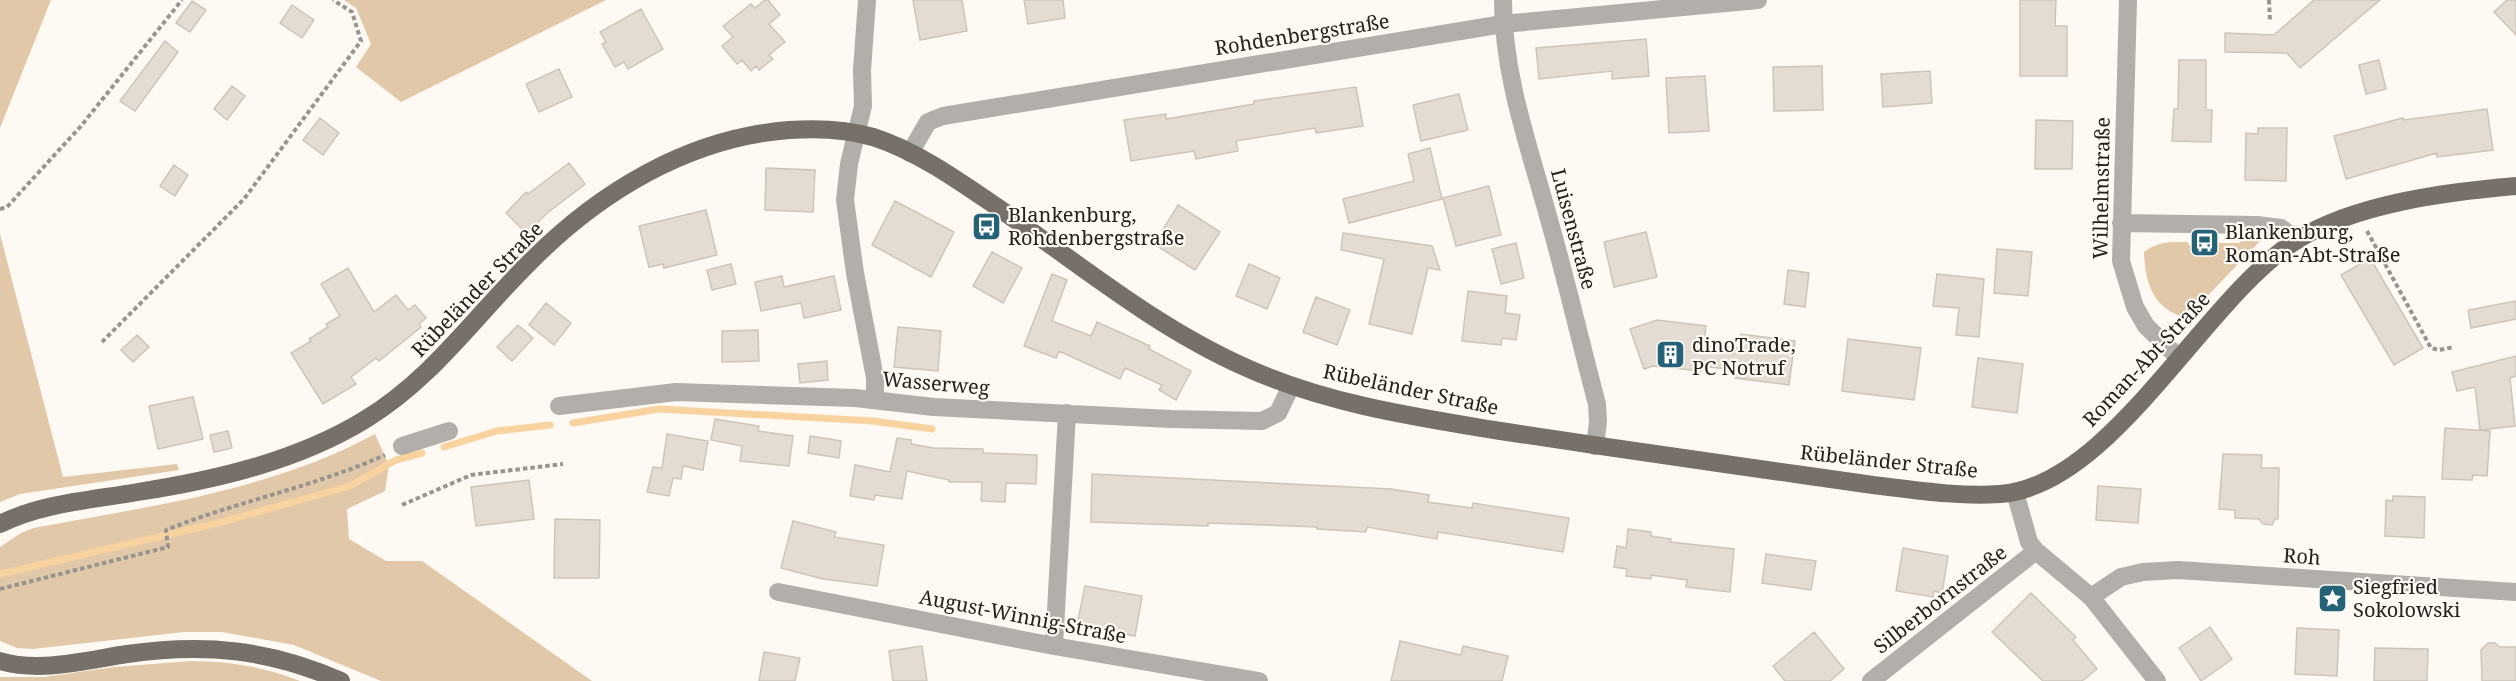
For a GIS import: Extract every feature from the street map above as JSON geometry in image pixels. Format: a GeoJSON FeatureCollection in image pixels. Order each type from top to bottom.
{"type":"FeatureCollection","features":[{"type":"Feature","properties":{"kind":"main road","name":"Rübeländer Straße"},"geometry":{"type":"LineString","coordinates":[[0,524],[26,512],[205,480],[257,466],[338,435],[372,416],[428,373],[528,264],[594,206],[644,174],[677,158],[736,138],[799,129],[857,133],[878,138],[910,153],[983,197],[1130,301],[1185,336],[1238,364],[1291,386],[1374,409],[1595,446],[1908,489],[1965,494],[2015,492]]}},
{"type":"Feature","properties":{"kind":"main road","name":"Roman-Abt-Straße"},"geometry":{"type":"LineString","coordinates":[[2015,492],[2052,477],[2098,444],[2138,405],[2259,270],[2298,240],[2335,222],[2358,214],[2442,196],[2516,186]]}},
{"type":"Feature","properties":{"kind":"main road"},"geometry":{"type":"LineString","coordinates":[[0,661],[29,666],[170,650],[223,649],[282,659],[341,681]]}},
{"type":"Feature","properties":{"kind":"street"},"geometry":{"type":"LineString","coordinates":[[867,0],[862,78],[863,106],[849,164],[845,200],[855,273],[875,378],[875,400]]}},
{"type":"Feature","properties":{"kind":"street","name":"Luisenstraße"},"geometry":{"type":"LineString","coordinates":[[1503,0],[1507,61],[1514,94],[1597,404],[1598,422],[1595,446]]}},
{"type":"Feature","properties":{"kind":"street","name":"Rohdenbergstraße"},"geometry":{"type":"LineString","coordinates":[[910,153],[928,122],[944,116],[1503,24],[1758,0]]}},
{"type":"Feature","properties":{"kind":"street","name":"Wilhelmstraße"},"geometry":{"type":"LineString","coordinates":[[2128,0],[2121,261],[2135,307],[2146,326],[2179,358]]}},
{"type":"Feature","properties":{"kind":"street"},"geometry":{"type":"LineString","coordinates":[[2121,223],[2257,225],[2281,228],[2298,240]]}},
{"type":"Feature","properties":{"kind":"street","name":"Wasserweg"},"geometry":{"type":"LineString","coordinates":[[559,406],[676,392],[855,398],[934,407],[1262,421],[1278,413],[1291,386]]}},
{"type":"Feature","properties":{"kind":"street"},"geometry":{"type":"LineString","coordinates":[[1054,646],[1067,413]]}},
{"type":"Feature","properties":{"kind":"street"},"geometry":{"type":"LineString","coordinates":[[402,446],[449,431]]}},
{"type":"Feature","properties":{"kind":"street"},"geometry":{"type":"LineString","coordinates":[[2015,492],[2029,542],[2036,551],[2091,597],[2157,681]]}},
{"type":"Feature","properties":{"kind":"street","name":"Silberbornstraße"},"geometry":{"type":"LineString","coordinates":[[1871,681],[2036,551]]}},
{"type":"Feature","properties":{"kind":"street","name":"Roh"},"geometry":{"type":"LineString","coordinates":[[2091,597],[2121,578],[2143,572],[2178,570],[2516,592]]}},
{"type":"Feature","properties":{"kind":"street","name":"August-Winnig-Straße"},"geometry":{"type":"LineString","coordinates":[[778,592],[1054,646],[1259,681]]}},
{"type":"Feature","properties":{"kind":"path"},"geometry":{"type":"LineString","coordinates":[[0,209],[7,207],[81,126],[182,0]]}},
{"type":"Feature","properties":{"kind":"path"},"geometry":{"type":"LineString","coordinates":[[102,342],[244,199],[361,41],[352,12],[333,0]]}},
{"type":"Feature","properties":{"kind":"path"},"geometry":{"type":"LineString","coordinates":[[2269,0],[2270,21]]}},
{"type":"Feature","properties":{"kind":"path"},"geometry":{"type":"LineString","coordinates":[[2358,214],[2431,348],[2439,350],[2454,347]]}},
{"type":"Feature","properties":{"kind":"path"},"geometry":{"type":"LineString","coordinates":[[0,589],[168,547],[166,530],[207,513],[286,492],[356,468],[402,446]]}},
{"type":"Feature","properties":{"kind":"path"},"geometry":{"type":"LineString","coordinates":[[402,505],[471,476],[563,464]]}},
{"type":"Feature","properties":{"kind":"shaded area"},"geometry":{"type":"Polygon","coordinates":[[[0,0],[51,0],[0,128],[0,0]]]}},
{"type":"Feature","properties":{"kind":"shaded area"},"geometry":{"type":"Polygon","coordinates":[[[344,0],[606,0],[401,102],[356,67],[371,44],[356,8],[344,0]]]}},
{"type":"Feature","properties":{"kind":"shaded area"},"geometry":{"type":"Polygon","coordinates":[[[0,234],[63,477],[177,464],[179,470],[20,494],[0,502],[0,234]]]}},
{"type":"Feature","properties":{"kind":"shaded area"},"geometry":{"type":"Polygon","coordinates":[[[2241,236],[2264,237],[2194,310],[2181,316],[2171,312],[2157,299],[2148,282],[2144,252],[2154,246],[2170,242],[2188,242],[2189,245],[2240,243],[2241,236]]]}},
{"type":"Feature","properties":{"kind":"shaded area"},"geometry":{"type":"Polygon","coordinates":[[[375,434],[389,465],[385,491],[347,509],[349,539],[386,561],[422,561],[592,681],[381,681],[294,645],[222,632],[184,632],[33,649],[17,648],[0,641],[0,547],[21,533],[34,528],[165,504],[252,483],[335,454],[375,434]]]}},
{"type":"Feature","properties":{"kind":"shaded area"},"geometry":{"type":"Polygon","coordinates":[[[191,661],[247,666],[300,681],[0,681],[0,677],[44,677],[114,667],[191,661]]]}},
{"type":"Feature","properties":{"kind":"building"},"geometry":{"type":"Polygon","coordinates":[[[768,0],[780,15],[769,24],[785,42],[769,55],[773,59],[759,70],[756,66],[751,71],[742,60],[737,64],[722,46],[733,37],[723,26],[751,4],[755,8],[768,0]]]}},
{"type":"Feature","properties":{"kind":"building"},"geometry":{"type":"Polygon","coordinates":[[[913,0],[962,0],[967,31],[920,40],[913,0]]]}},
{"type":"Feature","properties":{"kind":"building"},"geometry":{"type":"Polygon","coordinates":[[[1024,0],[1063,0],[1065,18],[1028,24],[1024,0]]]}},
{"type":"Feature","properties":{"kind":"building"},"geometry":{"type":"Polygon","coordinates":[[[2020,0],[2056,0],[2055,26],[2067,26],[2067,76],[2020,76],[2020,0]]]}},
{"type":"Feature","properties":{"kind":"building"},"geometry":{"type":"Polygon","coordinates":[[[2314,0],[2380,0],[2300,68],[2287,53],[2225,52],[2225,33],[2274,35],[2314,0]]]}},
{"type":"Feature","properties":{"kind":"building"},"geometry":{"type":"Polygon","coordinates":[[[2507,0],[2516,0],[2516,35],[2494,12],[2507,0]]]}},
{"type":"Feature","properties":{"kind":"building"},"geometry":{"type":"Polygon","coordinates":[[[192,1],[206,10],[190,32],[176,23],[192,1]]]}},
{"type":"Feature","properties":{"kind":"building"},"geometry":{"type":"Polygon","coordinates":[[[292,5],[314,20],[302,38],[280,23],[292,5]]]}},
{"type":"Feature","properties":{"kind":"building"},"geometry":{"type":"Polygon","coordinates":[[[641,9],[663,49],[628,69],[624,62],[615,67],[602,44],[606,42],[600,32],[641,9]]]}},
{"type":"Feature","properties":{"kind":"building"},"geometry":{"type":"Polygon","coordinates":[[[1646,39],[1649,76],[1612,79],[1612,71],[1539,79],[1536,48],[1646,39]]]}},
{"type":"Feature","properties":{"kind":"building"},"geometry":{"type":"Polygon","coordinates":[[[165,41],[178,52],[135,111],[120,101],[165,41]]]}},
{"type":"Feature","properties":{"kind":"building"},"geometry":{"type":"Polygon","coordinates":[[[2179,60],[2206,60],[2206,110],[2212,110],[2211,142],[2172,141],[2174,109],[2178,109],[2179,60]]]}},
{"type":"Feature","properties":{"kind":"building"},"geometry":{"type":"Polygon","coordinates":[[[2379,60],[2386,89],[2366,94],[2359,65],[2379,60]]]}},
{"type":"Feature","properties":{"kind":"building"},"geometry":{"type":"Polygon","coordinates":[[[1822,66],[1823,110],[1774,111],[1773,67],[1822,66]]]}},
{"type":"Feature","properties":{"kind":"building"},"geometry":{"type":"Polygon","coordinates":[[[559,69],[572,97],[539,112],[526,84],[559,69]]]}},
{"type":"Feature","properties":{"kind":"building"},"geometry":{"type":"Polygon","coordinates":[[[1930,71],[1932,103],[1883,107],[1881,74],[1930,71]]]}},
{"type":"Feature","properties":{"kind":"building"},"geometry":{"type":"Polygon","coordinates":[[[1705,76],[1709,131],[1669,133],[1666,78],[1705,76]]]}},
{"type":"Feature","properties":{"kind":"building"},"geometry":{"type":"Polygon","coordinates":[[[232,86],[245,96],[227,120],[214,109],[232,86]]]}},
{"type":"Feature","properties":{"kind":"building"},"geometry":{"type":"Polygon","coordinates":[[[1356,87],[1363,126],[1316,133],[1315,128],[1236,141],[1238,151],[1196,159],[1194,151],[1131,161],[1124,120],[1166,114],[1166,119],[1254,104],[1254,101],[1356,87]]]}},
{"type":"Feature","properties":{"kind":"building"},"geometry":{"type":"Polygon","coordinates":[[[1459,94],[1468,130],[1421,141],[1413,105],[1459,94]]]}},
{"type":"Feature","properties":{"kind":"building"},"geometry":{"type":"Polygon","coordinates":[[[2487,109],[2493,150],[2437,157],[2437,153],[2346,179],[2334,136],[2403,118],[2404,120],[2487,109]]]}},
{"type":"Feature","properties":{"kind":"building"},"geometry":{"type":"Polygon","coordinates":[[[320,118],[339,133],[323,155],[303,140],[320,118]]]}},
{"type":"Feature","properties":{"kind":"building"},"geometry":{"type":"Polygon","coordinates":[[[2036,120],[2073,121],[2072,169],[2035,169],[2036,120]]]}},
{"type":"Feature","properties":{"kind":"building"},"geometry":{"type":"Polygon","coordinates":[[[2258,128],[2287,128],[2286,181],[2245,180],[2246,133],[2258,134],[2258,128]]]}},
{"type":"Feature","properties":{"kind":"building"},"geometry":{"type":"Polygon","coordinates":[[[1430,148],[1442,199],[1349,223],[1343,199],[1414,181],[1408,154],[1430,148]]]}},
{"type":"Feature","properties":{"kind":"building"},"geometry":{"type":"Polygon","coordinates":[[[569,163],[585,184],[546,214],[527,234],[506,213],[526,192],[528,194],[569,163]]]}},
{"type":"Feature","properties":{"kind":"building"},"geometry":{"type":"Polygon","coordinates":[[[174,165],[188,175],[175,196],[160,186],[174,165]]]}},
{"type":"Feature","properties":{"kind":"building"},"geometry":{"type":"Polygon","coordinates":[[[766,168],[815,170],[813,212],[765,210],[766,168]]]}},
{"type":"Feature","properties":{"kind":"building"},"geometry":{"type":"Polygon","coordinates":[[[1489,186],[1501,235],[1456,246],[1443,198],[1489,186]]]}},
{"type":"Feature","properties":{"kind":"building"},"geometry":{"type":"Polygon","coordinates":[[[895,201],[954,232],[931,277],[872,245],[895,201]]]}},
{"type":"Feature","properties":{"kind":"building"},"geometry":{"type":"Polygon","coordinates":[[[1178,205],[1220,232],[1195,270],[1154,244],[1178,205]]]}},
{"type":"Feature","properties":{"kind":"building"},"geometry":{"type":"Polygon","coordinates":[[[706,210],[717,255],[664,268],[663,264],[649,267],[639,226],[706,210]]]}},
{"type":"Feature","properties":{"kind":"building"},"geometry":{"type":"Polygon","coordinates":[[[1646,232],[1657,277],[1614,287],[1604,242],[1646,232]]]}},
{"type":"Feature","properties":{"kind":"building"},"geometry":{"type":"Polygon","coordinates":[[[1343,233],[1432,246],[1440,270],[1428,268],[1412,334],[1369,324],[1384,259],[1341,250],[1343,233]]]}},
{"type":"Feature","properties":{"kind":"building"},"geometry":{"type":"Polygon","coordinates":[[[1516,243],[1524,278],[1501,284],[1492,249],[1516,243]]]}},
{"type":"Feature","properties":{"kind":"building"},"geometry":{"type":"Polygon","coordinates":[[[1997,249],[2032,252],[2028,296],[1994,293],[1997,249]]]}},
{"type":"Feature","properties":{"kind":"building"},"geometry":{"type":"Polygon","coordinates":[[[992,252],[1022,268],[1003,303],[973,286],[992,252]]]}},
{"type":"Feature","properties":{"kind":"building"},"geometry":{"type":"Polygon","coordinates":[[[2370,258],[2423,348],[2394,365],[2341,275],[2370,258]]]}},
{"type":"Feature","properties":{"kind":"building"},"geometry":{"type":"Polygon","coordinates":[[[731,264],[736,284],[712,290],[707,270],[731,264]]]}},
{"type":"Feature","properties":{"kind":"building"},"geometry":{"type":"Polygon","coordinates":[[[1249,264],[1280,278],[1267,309],[1236,296],[1249,264]]]}},
{"type":"Feature","properties":{"kind":"building"},"geometry":{"type":"Polygon","coordinates":[[[348,268],[374,312],[396,295],[408,310],[415,305],[426,318],[419,324],[421,327],[379,361],[376,358],[351,377],[356,384],[323,404],[291,353],[311,341],[309,339],[328,327],[326,324],[340,316],[321,284],[348,268]]]}},
{"type":"Feature","properties":{"kind":"building"},"geometry":{"type":"Polygon","coordinates":[[[1788,270],[1809,273],[1805,307],[1784,304],[1788,270]]]}},
{"type":"Feature","properties":{"kind":"building"},"geometry":{"type":"Polygon","coordinates":[[[1052,274],[1067,280],[1052,321],[1091,336],[1097,322],[1150,346],[1149,349],[1191,371],[1176,400],[1159,390],[1162,385],[1125,368],[1120,379],[1059,351],[1056,358],[1024,346],[1052,274]]]}},
{"type":"Feature","properties":{"kind":"building"},"geometry":{"type":"Polygon","coordinates":[[[1937,274],[1984,279],[1979,337],[1956,335],[1959,308],[1933,306],[1937,274]]]}},
{"type":"Feature","properties":{"kind":"building"},"geometry":{"type":"Polygon","coordinates":[[[782,276],[784,287],[834,276],[841,310],[804,318],[801,303],[761,311],[755,282],[782,276]]]}},
{"type":"Feature","properties":{"kind":"building"},"geometry":{"type":"Polygon","coordinates":[[[1468,291],[1507,296],[1505,313],[1520,315],[1516,340],[1502,338],[1501,345],[1462,341],[1468,291]]]}},
{"type":"Feature","properties":{"kind":"building"},"geometry":{"type":"Polygon","coordinates":[[[1316,297],[1350,310],[1337,345],[1303,332],[1316,297]]]}},
{"type":"Feature","properties":{"kind":"building"},"geometry":{"type":"Polygon","coordinates":[[[2516,301],[2516,319],[2471,328],[2468,310],[2516,301]]]}},
{"type":"Feature","properties":{"kind":"building"},"geometry":{"type":"Polygon","coordinates":[[[546,303],[571,323],[554,345],[529,325],[546,303]]]}},
{"type":"Feature","properties":{"kind":"building"},"geometry":{"type":"Polygon","coordinates":[[[1657,320],[1706,326],[1704,344],[1739,348],[1741,334],[1795,341],[1789,385],[1735,378],[1736,370],[1701,366],[1701,371],[1653,366],[1644,369],[1630,329],[1657,320]]]}},
{"type":"Feature","properties":{"kind":"building"},"geometry":{"type":"Polygon","coordinates":[[[518,325],[533,338],[512,361],[497,347],[518,325]]]}},
{"type":"Feature","properties":{"kind":"building"},"geometry":{"type":"Polygon","coordinates":[[[898,327],[941,331],[938,371],[894,367],[898,327]]]}},
{"type":"Feature","properties":{"kind":"building"},"geometry":{"type":"Polygon","coordinates":[[[758,330],[759,361],[722,362],[722,331],[758,330]]]}},
{"type":"Feature","properties":{"kind":"building"},"geometry":{"type":"Polygon","coordinates":[[[137,335],[149,347],[133,362],[121,350],[137,335]]]}},
{"type":"Feature","properties":{"kind":"building"},"geometry":{"type":"Polygon","coordinates":[[[1848,339],[1921,348],[1914,400],[1842,391],[1848,339]]]}},
{"type":"Feature","properties":{"kind":"building"},"geometry":{"type":"Polygon","coordinates":[[[2516,356],[2516,376],[2510,378],[2515,426],[2480,430],[2475,387],[2457,391],[2452,372],[2516,356]]]}},
{"type":"Feature","properties":{"kind":"building"},"geometry":{"type":"Polygon","coordinates":[[[1978,358],[2023,364],[2017,413],[1972,407],[1978,358]]]}},
{"type":"Feature","properties":{"kind":"building"},"geometry":{"type":"Polygon","coordinates":[[[827,361],[828,380],[800,383],[798,364],[827,361]]]}},
{"type":"Feature","properties":{"kind":"building"},"geometry":{"type":"Polygon","coordinates":[[[193,397],[203,439],[158,449],[149,406],[193,397]]]}},
{"type":"Feature","properties":{"kind":"building"},"geometry":{"type":"Polygon","coordinates":[[[715,419],[759,426],[758,431],[793,436],[789,466],[740,461],[742,446],[711,440],[715,419]]]}},
{"type":"Feature","properties":{"kind":"building"},"geometry":{"type":"Polygon","coordinates":[[[2445,428],[2490,431],[2487,476],[2473,475],[2472,480],[2442,479],[2445,428]]]}},
{"type":"Feature","properties":{"kind":"building"},"geometry":{"type":"Polygon","coordinates":[[[228,431],[232,448],[214,452],[210,435],[228,431]]]}},
{"type":"Feature","properties":{"kind":"building"},"geometry":{"type":"Polygon","coordinates":[[[667,434],[708,441],[703,470],[683,466],[681,479],[673,478],[669,496],[647,492],[653,467],[662,468],[667,434]]]}},
{"type":"Feature","properties":{"kind":"building"},"geometry":{"type":"Polygon","coordinates":[[[810,436],[841,441],[839,458],[808,453],[810,436]]]}},
{"type":"Feature","properties":{"kind":"building"},"geometry":{"type":"Polygon","coordinates":[[[897,438],[911,440],[911,444],[934,448],[983,449],[983,453],[1037,455],[1036,484],[1006,483],[1005,502],[981,501],[982,482],[949,482],[949,480],[907,471],[902,499],[875,495],[874,500],[850,496],[855,465],[890,472],[897,438]]]}},
{"type":"Feature","properties":{"kind":"building"},"geometry":{"type":"Polygon","coordinates":[[[2223,454],[2262,455],[2261,468],[2279,468],[2278,519],[2275,519],[2272,525],[2263,524],[2259,519],[2235,518],[2235,510],[2219,509],[2223,454]]]}},
{"type":"Feature","properties":{"kind":"building"},"geometry":{"type":"Polygon","coordinates":[[[1092,474],[1391,489],[1429,495],[1428,502],[1472,508],[1473,503],[1569,518],[1563,552],[1438,532],[1437,539],[1367,527],[1366,532],[1317,529],[1317,527],[1208,523],[1208,526],[1091,522],[1092,474]]]}},
{"type":"Feature","properties":{"kind":"building"},"geometry":{"type":"Polygon","coordinates":[[[529,480],[534,519],[476,526],[471,487],[529,480]]]}},
{"type":"Feature","properties":{"kind":"building"},"geometry":{"type":"Polygon","coordinates":[[[2098,486],[2141,489],[2138,523],[2096,520],[2098,486]]]}},
{"type":"Feature","properties":{"kind":"building"},"geometry":{"type":"Polygon","coordinates":[[[2393,496],[2425,497],[2424,538],[2385,536],[2386,500],[2393,501],[2393,496]]]}},
{"type":"Feature","properties":{"kind":"building"},"geometry":{"type":"Polygon","coordinates":[[[555,519],[600,520],[599,578],[554,578],[555,519]]]}},
{"type":"Feature","properties":{"kind":"building"},"geometry":{"type":"Polygon","coordinates":[[[793,521],[836,532],[834,537],[884,545],[877,586],[823,579],[781,568],[793,521]]]}},
{"type":"Feature","properties":{"kind":"building"},"geometry":{"type":"Polygon","coordinates":[[[1628,529],[1651,532],[1651,536],[1671,539],[1670,542],[1734,549],[1730,592],[1686,587],[1687,580],[1651,575],[1651,579],[1626,576],[1627,569],[1614,567],[1617,546],[1626,548],[1628,529]]]}},
{"type":"Feature","properties":{"kind":"building"},"geometry":{"type":"Polygon","coordinates":[[[1903,548],[1948,556],[1942,593],[1934,591],[1933,597],[1896,591],[1903,548]]]}},
{"type":"Feature","properties":{"kind":"building"},"geometry":{"type":"Polygon","coordinates":[[[1766,554],[1816,561],[1811,590],[1762,583],[1766,554]]]}},
{"type":"Feature","properties":{"kind":"building"},"geometry":{"type":"Polygon","coordinates":[[[1085,586],[1142,596],[1135,636],[1077,625],[1085,586]]]}},
{"type":"Feature","properties":{"kind":"building"},"geometry":{"type":"Polygon","coordinates":[[[2031,593],[2076,637],[2073,640],[2097,669],[2082,681],[2043,681],[1992,632],[2031,593]]]}},
{"type":"Feature","properties":{"kind":"building"},"geometry":{"type":"Polygon","coordinates":[[[2210,627],[2232,659],[2201,681],[2179,648],[2210,627]]]}},
{"type":"Feature","properties":{"kind":"building"},"geometry":{"type":"Polygon","coordinates":[[[2297,628],[2339,630],[2337,676],[2295,674],[2297,628]]]}},
{"type":"Feature","properties":{"kind":"building"},"geometry":{"type":"Polygon","coordinates":[[[1814,632],[1844,669],[1830,681],[1785,681],[1773,666],[1814,632]]]}},
{"type":"Feature","properties":{"kind":"building"},"geometry":{"type":"Polygon","coordinates":[[[1400,641],[1461,655],[1463,646],[1508,656],[1502,681],[1391,681],[1400,641]]]}},
{"type":"Feature","properties":{"kind":"building"},"geometry":{"type":"Polygon","coordinates":[[[2488,643],[2495,643],[2500,647],[2516,647],[2516,681],[2482,681],[2481,650],[2488,643]]]}},
{"type":"Feature","properties":{"kind":"building"},"geometry":{"type":"Polygon","coordinates":[[[922,646],[927,681],[893,681],[889,651],[922,646]]]}},
{"type":"Feature","properties":{"kind":"building"},"geometry":{"type":"Polygon","coordinates":[[[2375,648],[2428,649],[2427,681],[2374,681],[2375,648]]]}},
{"type":"Feature","properties":{"kind":"building"},"geometry":{"type":"Polygon","coordinates":[[[764,652],[800,658],[795,681],[759,681],[764,652]]]}},
{"type":"Feature","properties":{"kind":"waterway"},"geometry":{"type":"LineString","coordinates":[[573,423],[659,409],[873,421],[932,429]]}},
{"type":"Feature","properties":{"kind":"waterway"},"geometry":{"type":"LineString","coordinates":[[444,447],[497,431],[550,425]]}},
{"type":"Feature","properties":{"kind":"waterway"},"geometry":{"type":"LineString","coordinates":[[0,574],[222,522],[350,486],[396,460],[422,453]]}},
{"type":"Feature","properties":{"kind":"place","name":"Blankenburg, Rohdenbergstraße"},"geometry":{"type":"Point","coordinates":[987,226]}},
{"type":"Feature","properties":{"kind":"place","name":"Blankenburg, Roman-Abt-Straße"},"geometry":{"type":"Point","coordinates":[2204,242]}},
{"type":"Feature","properties":{"kind":"place","name":"dinoTrade, PC Notruf"},"geometry":{"type":"Point","coordinates":[1671,355]}},
{"type":"Feature","properties":{"kind":"place","name":"Siegfried Sokolowski"},"geometry":{"type":"Point","coordinates":[2332,598]}}]}
